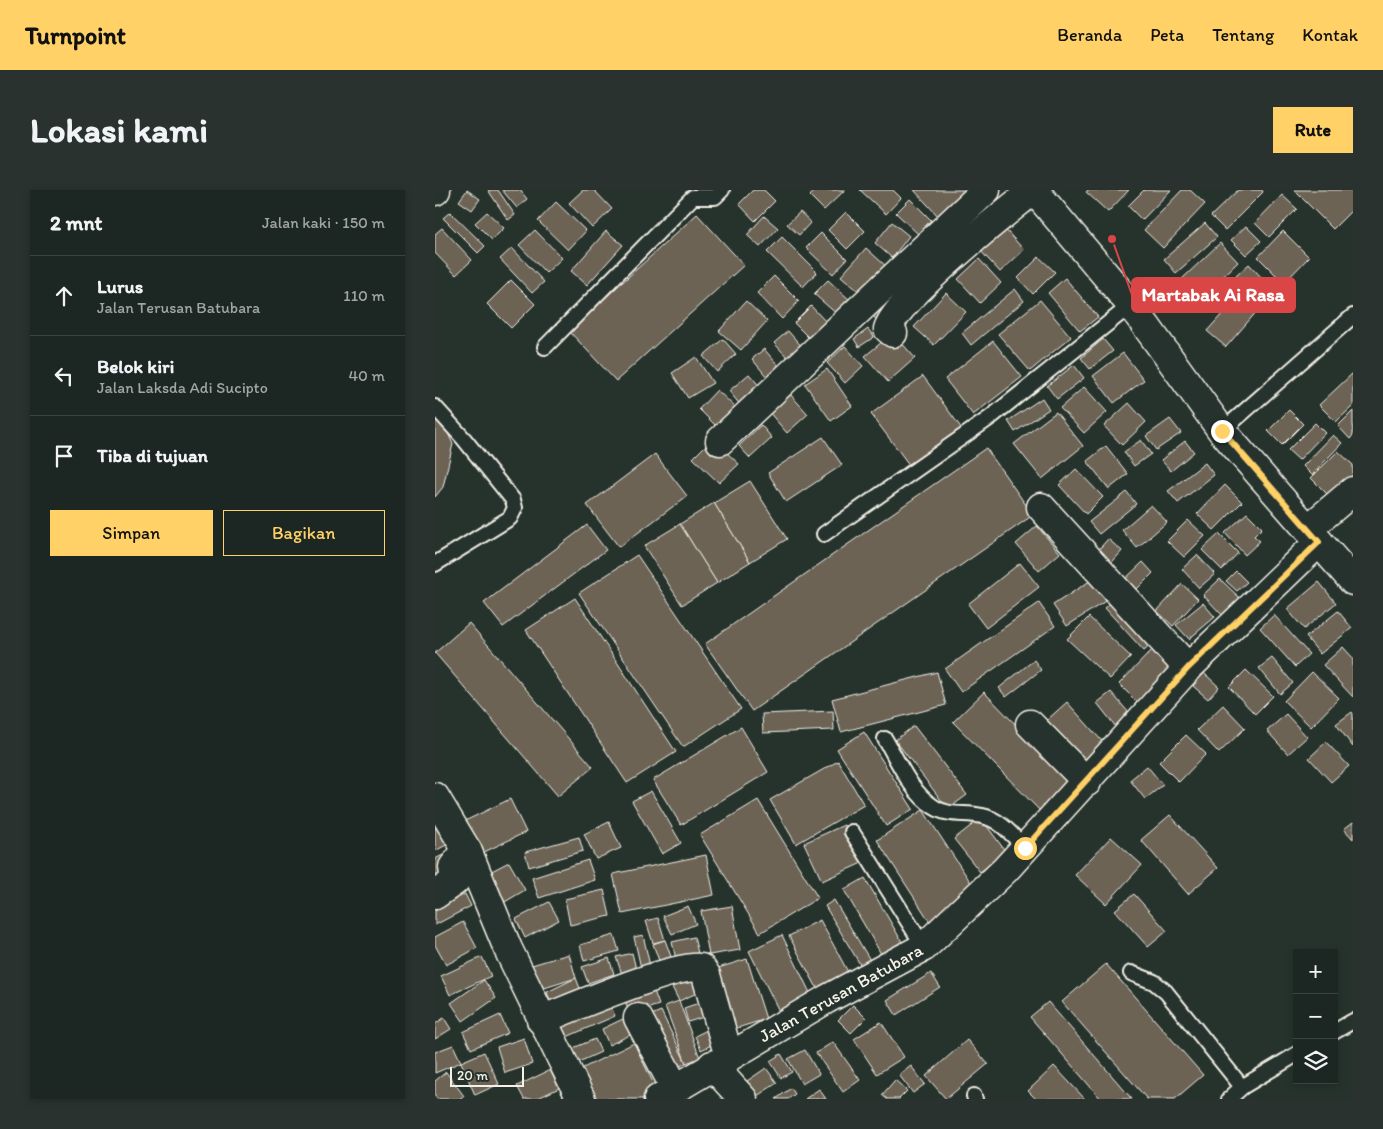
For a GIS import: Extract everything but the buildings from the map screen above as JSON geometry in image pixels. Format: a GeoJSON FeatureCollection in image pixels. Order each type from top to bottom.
{"type":"FeatureCollection","features":[{"type":"Feature","properties":{"kind":"street"},"geometry":{"type":"LineString","coordinates":[[720,441],[986,190]]}},
{"type":"Feature","properties":{"kind":"street"},"geometry":{"type":"LineString","coordinates":[[893,333],[888,329],[891,321],[912,296],[986,228],[1033,191],[1131,305],[1222,431],[1353,581]]}},
{"type":"Feature","properties":{"kind":"street","name":"Jalan Terusan Batubara"},"geometry":{"type":"LineString","coordinates":[[666,1094],[827,999],[924,947],[1005,870],[1087,782],[1188,668],[1353,491]]}},
{"type":"Feature","properties":{"kind":"street"},"geometry":{"type":"LineString","coordinates":[[1041,508],[1188,668]]}},
{"type":"Feature","properties":{"kind":"street"},"geometry":{"type":"LineString","coordinates":[[1030,724],[1087,782]]}},
{"type":"Feature","properties":{"kind":"street"},"geometry":{"type":"LineString","coordinates":[[435,797],[467,850],[508,949],[581,1099]]}},
{"type":"Feature","properties":{"kind":"street"},"geometry":{"type":"LineString","coordinates":[[435,895],[455,881],[453,867],[467,850]]}},
{"type":"Feature","properties":{"kind":"street"},"geometry":{"type":"LineString","coordinates":[[541,1020],[661,974],[694,966],[701,968],[706,975],[721,1061],[743,1099]]}},
{"type":"Feature","properties":{"kind":"street"},"geometry":{"type":"LineString","coordinates":[[638,1018],[666,1094]]}},
{"type":"Feature","properties":{"kind":"lane"},"geometry":{"type":"LineString","coordinates":[[545,347],[693,197],[715,197],[722,190]]}},
{"type":"Feature","properties":{"kind":"lane"},"geometry":{"type":"LineString","coordinates":[[824,534],[991,417],[1131,305]]}},
{"type":"Feature","properties":{"kind":"lane"},"geometry":{"type":"LineString","coordinates":[[1222,431],[1353,316]]}},
{"type":"Feature","properties":{"kind":"lane"},"geometry":{"type":"LineString","coordinates":[[435,408],[464,439],[513,500],[515,508],[510,518],[435,564]]}},
{"type":"Feature","properties":{"kind":"lane"},"geometry":{"type":"LineString","coordinates":[[885,739],[919,797],[929,804],[952,814],[989,818],[1011,833],[1025,848]]}},
{"type":"Feature","properties":{"kind":"lane"},"geometry":{"type":"LineString","coordinates":[[852,832],[924,947]]}},
{"type":"Feature","properties":{"kind":"lane"},"geometry":{"type":"LineString","coordinates":[[1131,973],[1154,982],[1166,992],[1242,1087]]}},
{"type":"Feature","properties":{"kind":"lane"},"geometry":{"type":"LineString","coordinates":[[1338,1030],[1353,1021]]}},
{"type":"Feature","properties":{"kind":"lane"},"geometry":{"type":"LineString","coordinates":[[1229,1099],[1242,1087],[1293,1056]]}},
{"type":"Feature","properties":{"kind":"place","name":"Martabak Ai Rasa"},"geometry":{"type":"Point","coordinates":[1112,239]}},
{"type":"Feature","properties":{"kind":"route"},"geometry":{"type":"LineString","coordinates":[[1025,848],[1087,782],[1188,668],[1319,542],[1222,431]]}}]}
